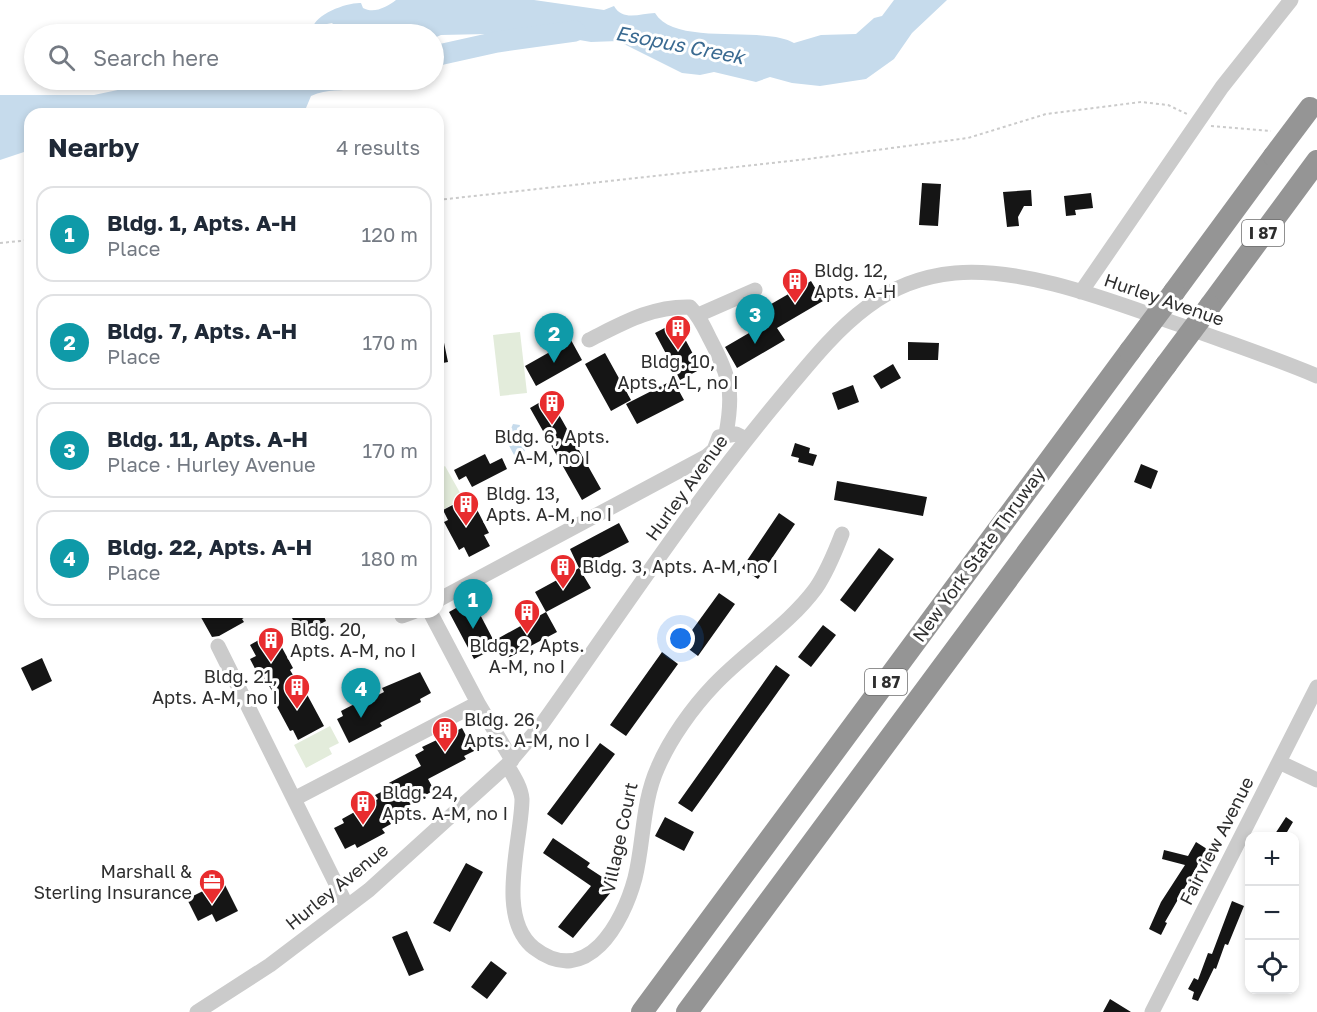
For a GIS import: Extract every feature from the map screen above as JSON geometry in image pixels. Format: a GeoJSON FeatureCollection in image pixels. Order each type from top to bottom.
{"type":"FeatureCollection","features":[{"type":"Feature","properties":{"kind":"highway","name":"New York State Thruway"},"geometry":{"type":"LineString","coordinates":[[642,1012],[1314,104]]}},
{"type":"Feature","properties":{"kind":"highway","name":"New York State Thruway"},"geometry":{"type":"LineString","coordinates":[[687,1012],[1317,161]]}},
{"type":"Feature","properties":{"kind":"street"},"geometry":{"type":"LineString","coordinates":[[1081,292],[1222,87],[1291,0]]}},
{"type":"Feature","properties":{"kind":"street","name":"Hurley Avenue"},"geometry":{"type":"LineString","coordinates":[[197,1012],[270,964],[347,906],[510,763],[542,724],[746,439],[819,353],[866,307],[891,291],[921,279],[967,273],[1006,276],[1081,292],[1317,376]]}},
{"type":"Feature","properties":{"kind":"street"},"geometry":{"type":"LineString","coordinates":[[698,315],[754,290]]}},
{"type":"Feature","properties":{"kind":"street"},"geometry":{"type":"LineString","coordinates":[[589,340],[640,314],[669,306],[690,307],[698,315],[728,373],[731,395],[726,434]]}},
{"type":"Feature","properties":{"kind":"street"},"geometry":{"type":"LineString","coordinates":[[444,597],[714,450],[719,437],[726,434],[746,439]]}},
{"type":"Feature","properties":{"kind":"street"},"geometry":{"type":"LineString","coordinates":[[714,450],[731,458]]}},
{"type":"Feature","properties":{"kind":"street","name":"Village Court"},"geometry":{"type":"LineString","coordinates":[[510,763],[522,798],[512,886],[520,927],[534,947],[550,957],[570,961],[583,959],[609,933],[626,906],[634,879],[650,785],[664,754],[715,684],[785,622],[816,587],[842,534]]}},
{"type":"Feature","properties":{"kind":"street"},"geometry":{"type":"LineString","coordinates":[[432,618],[510,763]]}},
{"type":"Feature","properties":{"kind":"street"},"geometry":{"type":"LineString","coordinates":[[218,646],[347,906]]}},
{"type":"Feature","properties":{"kind":"street","name":"Fairview Avenue"},"geometry":{"type":"LineString","coordinates":[[1152,1012],[1317,687]]}},
{"type":"Feature","properties":{"kind":"street"},"geometry":{"type":"LineString","coordinates":[[294,799],[478,703]]}},
{"type":"Feature","properties":{"kind":"street"},"geometry":{"type":"LineString","coordinates":[[1279,762],[1317,780]]}},
{"type":"Feature","properties":{"kind":"path"},"geometry":{"type":"LineString","coordinates":[[444,199],[808,159],[968,138],[1046,114],[1141,102],[1168,105],[1190,116]]}},
{"type":"Feature","properties":{"kind":"path"},"geometry":{"type":"LineString","coordinates":[[1205,126],[1277,132]]}},
{"type":"Feature","properties":{"kind":"path"},"geometry":{"type":"LineString","coordinates":[[0,243],[24,241]]}},
{"type":"Feature","properties":{"kind":"green space"},"geometry":{"type":"Polygon","coordinates":[[[520,332],[527,393],[500,396],[493,335],[520,332]]]}},
{"type":"Feature","properties":{"kind":"green space"},"geometry":{"type":"Polygon","coordinates":[[[444,467],[463,498],[444,509],[444,467]]]}},
{"type":"Feature","properties":{"kind":"green space"},"geometry":{"type":"Polygon","coordinates":[[[330,726],[339,743],[329,748],[332,754],[306,768],[294,745],[330,726]]]}},
{"type":"Feature","properties":{"kind":"water"},"geometry":{"type":"Polygon","coordinates":[[[396,0],[534,0],[604,10],[614,6],[622,14],[627,15],[655,13],[665,23],[681,30],[780,38],[794,43],[821,35],[856,34],[874,18],[882,16],[894,0],[947,0],[912,33],[894,59],[866,79],[820,86],[792,83],[770,77],[756,82],[714,72],[700,75],[682,73],[618,41],[591,42],[539,33],[444,35],[444,24],[315,24],[326,14],[355,3],[361,3],[367,10],[385,7],[396,0]]]}},
{"type":"Feature","properties":{"kind":"water"},"geometry":{"type":"Polygon","coordinates":[[[118,90],[342,90],[311,96],[306,108],[24,108],[24,152],[0,160],[0,95],[94,95],[118,90]]]}},
{"type":"Feature","properties":{"kind":"water"},"geometry":{"type":"Polygon","coordinates":[[[513,424],[520,425],[517,435],[525,451],[514,455],[506,440],[501,440],[500,436],[509,433],[513,424]]]}},
{"type":"Feature","properties":{"kind":"building"},"geometry":{"type":"Polygon","coordinates":[[[922,183],[941,184],[938,226],[919,225],[922,183]]]}},
{"type":"Feature","properties":{"kind":"building"},"geometry":{"type":"Polygon","coordinates":[[[1031,190],[1032,206],[1024,206],[1018,217],[1019,226],[1007,227],[1003,192],[1031,190]]]}},
{"type":"Feature","properties":{"kind":"building"},"geometry":{"type":"Polygon","coordinates":[[[1091,193],[1093,208],[1075,210],[1076,215],[1066,216],[1064,196],[1091,193]]]}},
{"type":"Feature","properties":{"kind":"building"},"geometry":{"type":"Polygon","coordinates":[[[811,281],[823,301],[777,328],[785,340],[737,368],[725,347],[773,319],[766,307],[811,281]]]}},
{"type":"Feature","properties":{"kind":"building","name":"Bldg. 10, Apts. A-L, no I"},"geometry":{"type":"Polygon","coordinates":[[[676,322],[701,369],[680,380],[655,333],[676,322]]]}},
{"type":"Feature","properties":{"kind":"building"},"geometry":{"type":"Polygon","coordinates":[[[571,340],[582,360],[536,386],[525,366],[571,340]]]}},
{"type":"Feature","properties":{"kind":"building"},"geometry":{"type":"Polygon","coordinates":[[[908,342],[939,343],[938,360],[908,360],[908,342]]]}},
{"type":"Feature","properties":{"kind":"building"},"geometry":{"type":"Polygon","coordinates":[[[444,343],[448,362],[444,363],[444,343]]]}},
{"type":"Feature","properties":{"kind":"building"},"geometry":{"type":"Polygon","coordinates":[[[605,353],[631,400],[611,411],[585,364],[605,353]]]}},
{"type":"Feature","properties":{"kind":"building"},"geometry":{"type":"Polygon","coordinates":[[[893,364],[901,378],[881,389],[873,376],[893,364]]]}},
{"type":"Feature","properties":{"kind":"building"},"geometry":{"type":"Polygon","coordinates":[[[673,380],[684,400],[637,424],[626,404],[673,380]]]}},
{"type":"Feature","properties":{"kind":"building"},"geometry":{"type":"Polygon","coordinates":[[[853,385],[859,402],[838,410],[832,393],[853,385]]]}},
{"type":"Feature","properties":{"kind":"building"},"geometry":{"type":"Polygon","coordinates":[[[549,397],[601,489],[582,500],[530,408],[549,397]]]}},
{"type":"Feature","properties":{"kind":"building"},"geometry":{"type":"Polygon","coordinates":[[[795,443],[810,448],[809,453],[817,455],[813,466],[798,462],[799,458],[791,456],[795,443]]]}},
{"type":"Feature","properties":{"kind":"building"},"geometry":{"type":"Polygon","coordinates":[[[485,454],[490,464],[502,458],[507,469],[472,487],[466,476],[459,480],[454,470],[485,454]]]}},
{"type":"Feature","properties":{"kind":"building"},"geometry":{"type":"Polygon","coordinates":[[[1141,464],[1158,471],[1151,489],[1134,482],[1141,464]]]}},
{"type":"Feature","properties":{"kind":"building"},"geometry":{"type":"Polygon","coordinates":[[[837,481],[927,497],[923,516],[834,500],[837,481]]]}},
{"type":"Feature","properties":{"kind":"building","name":"Bldg. 13, Apts. A-M, no I"},"geometry":{"type":"Polygon","coordinates":[[[470,496],[489,533],[484,535],[490,546],[469,557],[464,547],[459,550],[444,522],[448,520],[444,509],[470,496]]]}},
{"type":"Feature","properties":{"kind":"building"},"geometry":{"type":"Polygon","coordinates":[[[779,513],[795,524],[758,579],[742,568],[779,513]]]}},
{"type":"Feature","properties":{"kind":"building"},"geometry":{"type":"Polygon","coordinates":[[[619,523],[629,542],[579,568],[570,549],[619,523]]]}},
{"type":"Feature","properties":{"kind":"building"},"geometry":{"type":"Polygon","coordinates":[[[879,548],[894,559],[855,612],[840,600],[879,548]]]}},
{"type":"Feature","properties":{"kind":"building","name":"Bldg. 3, Apts. A-M, no I"},"geometry":{"type":"Polygon","coordinates":[[[579,568],[591,588],[546,612],[535,592],[579,568]]]}},
{"type":"Feature","properties":{"kind":"building"},"geometry":{"type":"Polygon","coordinates":[[[719,593],[735,604],[698,656],[682,644],[719,593]]]}},
{"type":"Feature","properties":{"kind":"building"},"geometry":{"type":"Polygon","coordinates":[[[472,599],[497,647],[474,659],[449,612],[472,599]]]}},
{"type":"Feature","properties":{"kind":"building","name":"Bldg. 2, Apts. A-M, no I"},"geometry":{"type":"Polygon","coordinates":[[[546,612],[557,632],[508,658],[497,639],[546,612]]]}},
{"type":"Feature","properties":{"kind":"building"},"geometry":{"type":"Polygon","coordinates":[[[201,618],[244,618],[244,622],[219,636],[212,637],[201,618]]]}},
{"type":"Feature","properties":{"kind":"building"},"geometry":{"type":"Polygon","coordinates":[[[292,618],[325,618],[326,621],[305,632],[303,627],[298,630],[292,618]]]}},
{"type":"Feature","properties":{"kind":"building"},"geometry":{"type":"Polygon","coordinates":[[[823,625],[836,635],[811,667],[798,657],[823,625]]]}},
{"type":"Feature","properties":{"kind":"building"},"geometry":{"type":"Polygon","coordinates":[[[269,634],[275,644],[279,642],[293,668],[290,670],[300,689],[303,687],[324,726],[298,740],[293,730],[290,731],[276,705],[279,703],[268,684],[264,686],[250,659],[256,656],[250,645],[269,634]]]}},
{"type":"Feature","properties":{"kind":"building"},"geometry":{"type":"Polygon","coordinates":[[[662,652],[678,664],[626,736],[610,725],[662,652]]]}},
{"type":"Feature","properties":{"kind":"building"},"geometry":{"type":"Polygon","coordinates":[[[42,658],[52,681],[32,691],[21,668],[42,658]]]}},
{"type":"Feature","properties":{"kind":"building"},"geometry":{"type":"Polygon","coordinates":[[[776,665],[790,675],[692,812],[678,803],[776,665]]]}},
{"type":"Feature","properties":{"kind":"building"},"geometry":{"type":"Polygon","coordinates":[[[420,672],[431,693],[420,699],[421,702],[380,723],[382,726],[349,743],[337,719],[343,716],[341,711],[384,692],[382,688],[420,672]]]}},
{"type":"Feature","properties":{"kind":"building"},"geometry":{"type":"Polygon","coordinates":[[[462,728],[474,751],[464,756],[466,759],[428,779],[434,790],[388,818],[391,824],[382,829],[385,833],[357,848],[355,844],[345,849],[334,828],[344,823],[342,819],[378,799],[375,795],[387,789],[385,785],[421,766],[415,755],[424,750],[422,747],[462,728]]]}},
{"type":"Feature","properties":{"kind":"building"},"geometry":{"type":"Polygon","coordinates":[[[600,743],[615,754],[562,825],[547,814],[600,743]]]}},
{"type":"Feature","properties":{"kind":"building"},"geometry":{"type":"Polygon","coordinates":[[[665,817],[694,832],[684,851],[655,836],[665,817]]]}},
{"type":"Feature","properties":{"kind":"building"},"geometry":{"type":"Polygon","coordinates":[[[1286,817],[1293,822],[1287,832],[1276,832],[1286,817]]]}},
{"type":"Feature","properties":{"kind":"building"},"geometry":{"type":"Polygon","coordinates":[[[553,838],[590,863],[587,867],[616,886],[573,938],[558,927],[591,886],[543,853],[553,838]]]}},
{"type":"Feature","properties":{"kind":"building"},"geometry":{"type":"Polygon","coordinates":[[[1196,842],[1207,849],[1165,922],[1167,923],[1161,935],[1149,929],[1161,902],[1185,865],[1162,859],[1164,850],[1188,856],[1196,842]]]}},
{"type":"Feature","properties":{"kind":"building"},"geometry":{"type":"Polygon","coordinates":[[[466,863],[483,872],[450,932],[433,923],[466,863]]]}},
{"type":"Feature","properties":{"kind":"building","name":"Marshall & Sterling Insurance"},"geometry":{"type":"Polygon","coordinates":[[[223,881],[238,911],[216,922],[212,914],[198,921],[187,899],[223,881]]]}},
{"type":"Feature","properties":{"kind":"building"},"geometry":{"type":"Polygon","coordinates":[[[1232,901],[1244,906],[1228,945],[1225,944],[1216,969],[1214,968],[1198,1001],[1192,999],[1194,992],[1188,989],[1194,978],[1198,980],[1208,953],[1212,954],[1232,901]]]}},
{"type":"Feature","properties":{"kind":"building"},"geometry":{"type":"Polygon","coordinates":[[[407,931],[424,970],[409,976],[392,937],[407,931]]]}},
{"type":"Feature","properties":{"kind":"building"},"geometry":{"type":"Polygon","coordinates":[[[491,961],[507,973],[487,999],[471,987],[491,961]]]}},
{"type":"Feature","properties":{"kind":"building"},"geometry":{"type":"Polygon","coordinates":[[[1110,999],[1131,1012],[1103,1012],[1110,999]]]}},
{"type":"Feature","properties":{"kind":"waterway","name":"Esopus Creek"},"geometry":{"type":"LineString","coordinates":[[444,54],[497,42],[575,31]]}},
{"type":"Feature","properties":{"kind":"place","name":"Bldg. 12, Apts. A-H"},"geometry":{"type":"Point","coordinates":[795,304]}},
{"type":"Feature","properties":{"kind":"place","name":"Bldg. 11, Apts. A-H"},"geometry":{"type":"Point","coordinates":[755,344]}},
{"type":"Feature","properties":{"kind":"place","name":"Bldg. 10, Apts. A-L, no I"},"geometry":{"type":"Point","coordinates":[678,351]}},
{"type":"Feature","properties":{"kind":"place","name":"Bldg. 7, Apts. A-H"},"geometry":{"type":"Point","coordinates":[554,363]}},
{"type":"Feature","properties":{"kind":"place","name":"Bldg. 6, Apts. A-M, no I"},"geometry":{"type":"Point","coordinates":[552,426]}},
{"type":"Feature","properties":{"kind":"place","name":"Bldg. 13, Apts. A-M, no I"},"geometry":{"type":"Point","coordinates":[466,527]}},
{"type":"Feature","properties":{"kind":"place","name":"Bldg. 3, Apts. A-M, no I"},"geometry":{"type":"Point","coordinates":[563,590]}},
{"type":"Feature","properties":{"kind":"place","name":"Bldg. 1, Apts. A-H"},"geometry":{"type":"Point","coordinates":[473,629]}},
{"type":"Feature","properties":{"kind":"place","name":"Bldg. 2, Apts. A-M, no I"},"geometry":{"type":"Point","coordinates":[527,635]}},
{"type":"Feature","properties":{"kind":"place","name":"Bldg. 20, Apts. A-M, no I"},"geometry":{"type":"Point","coordinates":[271,663]}},
{"type":"Feature","properties":{"kind":"place","name":"Bldg. 21, Apts. A-M, no I"},"geometry":{"type":"Point","coordinates":[297,710]}},
{"type":"Feature","properties":{"kind":"place","name":"Bldg. 22, Apts. A-H"},"geometry":{"type":"Point","coordinates":[361,718]}},
{"type":"Feature","properties":{"kind":"place","name":"Bldg. 26, Apts. A-M, no I"},"geometry":{"type":"Point","coordinates":[445,753]}},
{"type":"Feature","properties":{"kind":"place","name":"Bldg. 24, Apts. A-M, no I"},"geometry":{"type":"Point","coordinates":[363,826]}},
{"type":"Feature","properties":{"kind":"place","name":"Marshall & Sterling Insurance"},"geometry":{"type":"Point","coordinates":[212,905]}}]}
